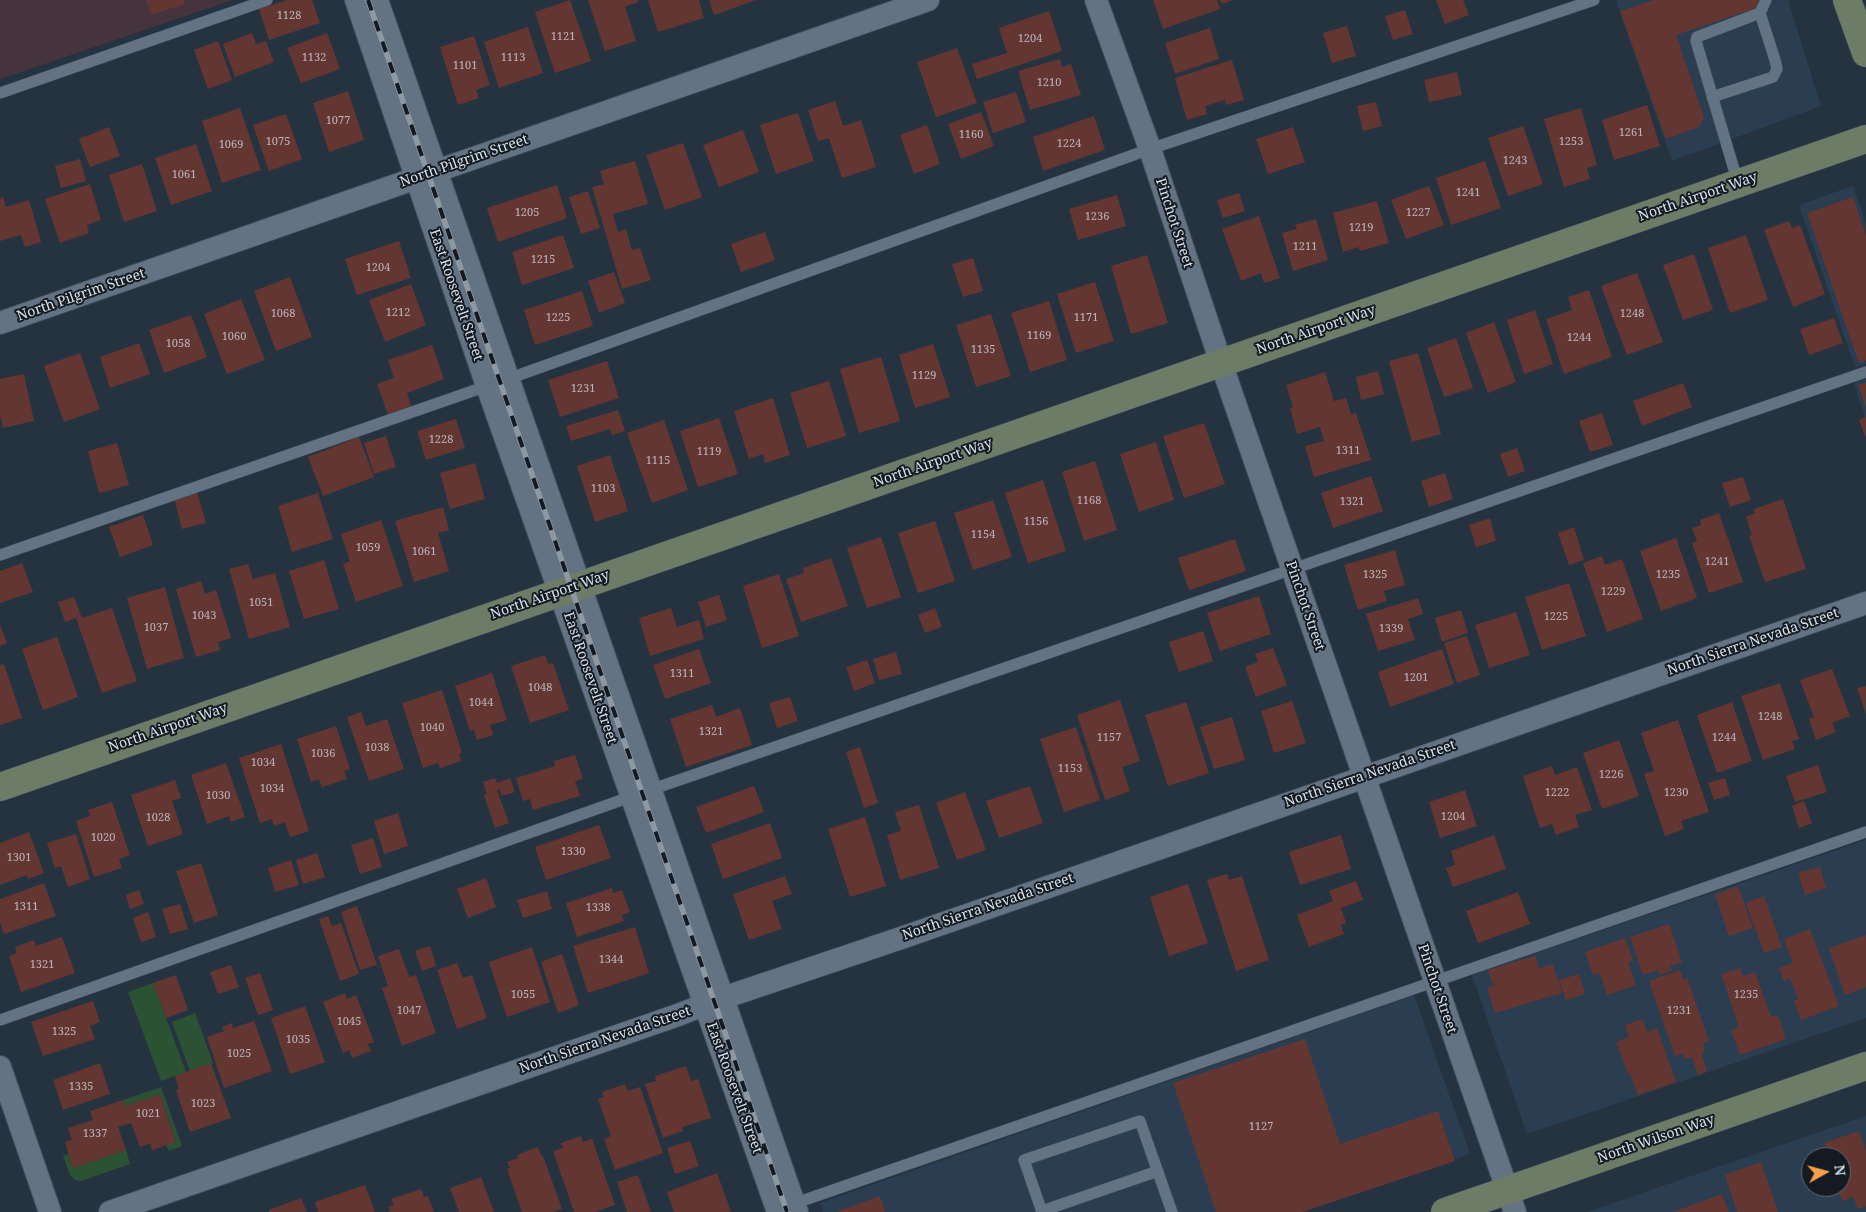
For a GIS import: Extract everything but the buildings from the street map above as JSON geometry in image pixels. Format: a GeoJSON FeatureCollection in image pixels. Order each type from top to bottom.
{"type":"FeatureCollection","features":[{"type":"Feature","properties":{"kind":"main road"},"geometry":{"type":"LineString","coordinates":[[1847,0],[1866,53]]}},
{"type":"Feature","properties":{"kind":"main road","name":"North Airport Way"},"geometry":{"type":"LineString","coordinates":[[0,787],[1866,139]]}},
{"type":"Feature","properties":{"kind":"main road","name":"North Wilson Way"},"geometry":{"type":"LineString","coordinates":[[1446,1212],[1511,1201],[1866,1066]]}},
{"type":"Feature","properties":{"kind":"street","name":"East Roosevelt Street"},"geometry":{"type":"LineString","coordinates":[[356,0],[426,175],[784,1210]]}},
{"type":"Feature","properties":{"kind":"street","name":"East Roosevelt Street"},"geometry":{"type":"LineString","coordinates":[[377,0],[426,175]]}},
{"type":"Feature","properties":{"kind":"street","name":"North Pilgrim Street"},"geometry":{"type":"LineString","coordinates":[[0,323],[928,0]]}},
{"type":"Feature","properties":{"kind":"street","name":"Pinchot Street"},"geometry":{"type":"LineString","coordinates":[[1096,0],[1150,149],[1220,363],[1511,1201]]}},
{"type":"Feature","properties":{"kind":"street","name":"North Sierra Nevada Street"},"geometry":{"type":"LineString","coordinates":[[110,1212],[713,1001],[1866,603]]}},
{"type":"Feature","properties":{"kind":"street"},"geometry":{"type":"LineString","coordinates":[[0,1068],[50,1212]]}},
{"type":"Feature","properties":{"kind":"lane"},"geometry":{"type":"LineString","coordinates":[[0,93],[267,0]]}},
{"type":"Feature","properties":{"kind":"lane"},"geometry":{"type":"LineString","coordinates":[[0,555],[498,382],[1150,149],[1594,0]]}},
{"type":"Feature","properties":{"kind":"lane"},"geometry":{"type":"LineString","coordinates":[[1712,97],[1773,77],[1777,69],[1760,13],[1766,0]]}},
{"type":"Feature","properties":{"kind":"lane"},"geometry":{"type":"LineString","coordinates":[[1738,183],[1696,41],[1697,37],[1760,13]]}},
{"type":"Feature","properties":{"kind":"lane"},"geometry":{"type":"LineString","coordinates":[[0,1020],[641,793],[1866,372]]}},
{"type":"Feature","properties":{"kind":"lane"},"geometry":{"type":"LineString","coordinates":[[784,1210],[1866,832]]}},
{"type":"Feature","properties":{"kind":"lane"},"geometry":{"type":"LineString","coordinates":[[1158,1171],[1042,1212],[1024,1160],[1140,1121],[1158,1171],[1172,1212]]}},
{"type":"Feature","properties":{"kind":"shaded area"},"geometry":{"type":"Polygon","coordinates":[[[0,0],[233,0],[0,79],[0,0]]]}},
{"type":"Feature","properties":{"kind":"shaded area"},"geometry":{"type":"Polygon","coordinates":[[[1788,0],[1821,106],[1672,161],[1616,1],[1788,0]]]}},
{"type":"Feature","properties":{"kind":"shaded area"},"geometry":{"type":"Polygon","coordinates":[[[1853,186],[1866,224],[1866,364],[1855,367],[1799,205],[1853,186]]]}},
{"type":"Feature","properties":{"kind":"shaded area"},"geometry":{"type":"Polygon","coordinates":[[[1866,379],[1866,420],[1854,383],[1866,379]]]}},
{"type":"Feature","properties":{"kind":"shaded area"},"geometry":{"type":"Polygon","coordinates":[[[1866,840],[1866,1018],[1527,1134],[1472,975],[1866,840]]]}},
{"type":"Feature","properties":{"kind":"shaded area"},"geometry":{"type":"Polygon","coordinates":[[[1414,995],[1470,1154],[1303,1212],[823,1212],[820,1203],[1414,995]]]}},
{"type":"Feature","properties":{"kind":"shaded area"},"geometry":{"type":"Polygon","coordinates":[[[1866,1116],[1866,1212],[1587,1212],[1866,1116]]]}},
{"type":"Feature","properties":{"kind":"green space"},"geometry":{"type":"Polygon","coordinates":[[[153,983],[186,1072],[161,1081],[128,992],[153,983]]]}},
{"type":"Feature","properties":{"kind":"green space"},"geometry":{"type":"Polygon","coordinates":[[[195,1013],[213,1063],[190,1071],[172,1022],[195,1013]]]}},
{"type":"Feature","properties":{"kind":"green space"},"geometry":{"type":"Polygon","coordinates":[[[161,1087],[182,1146],[169,1151],[166,1145],[176,1141],[160,1094],[126,1106],[123,1100],[161,1087]]]}},
{"type":"Feature","properties":{"kind":"green space"},"geometry":{"type":"Polygon","coordinates":[[[126,1150],[130,1164],[81,1181],[75,1180],[70,1175],[63,1156],[69,1154],[73,1168],[126,1150]]]}},
{"type":"Feature","properties":{"kind":"railway"},"geometry":{"type":"LineString","coordinates":[[368,0],[787,1212]]}}]}
